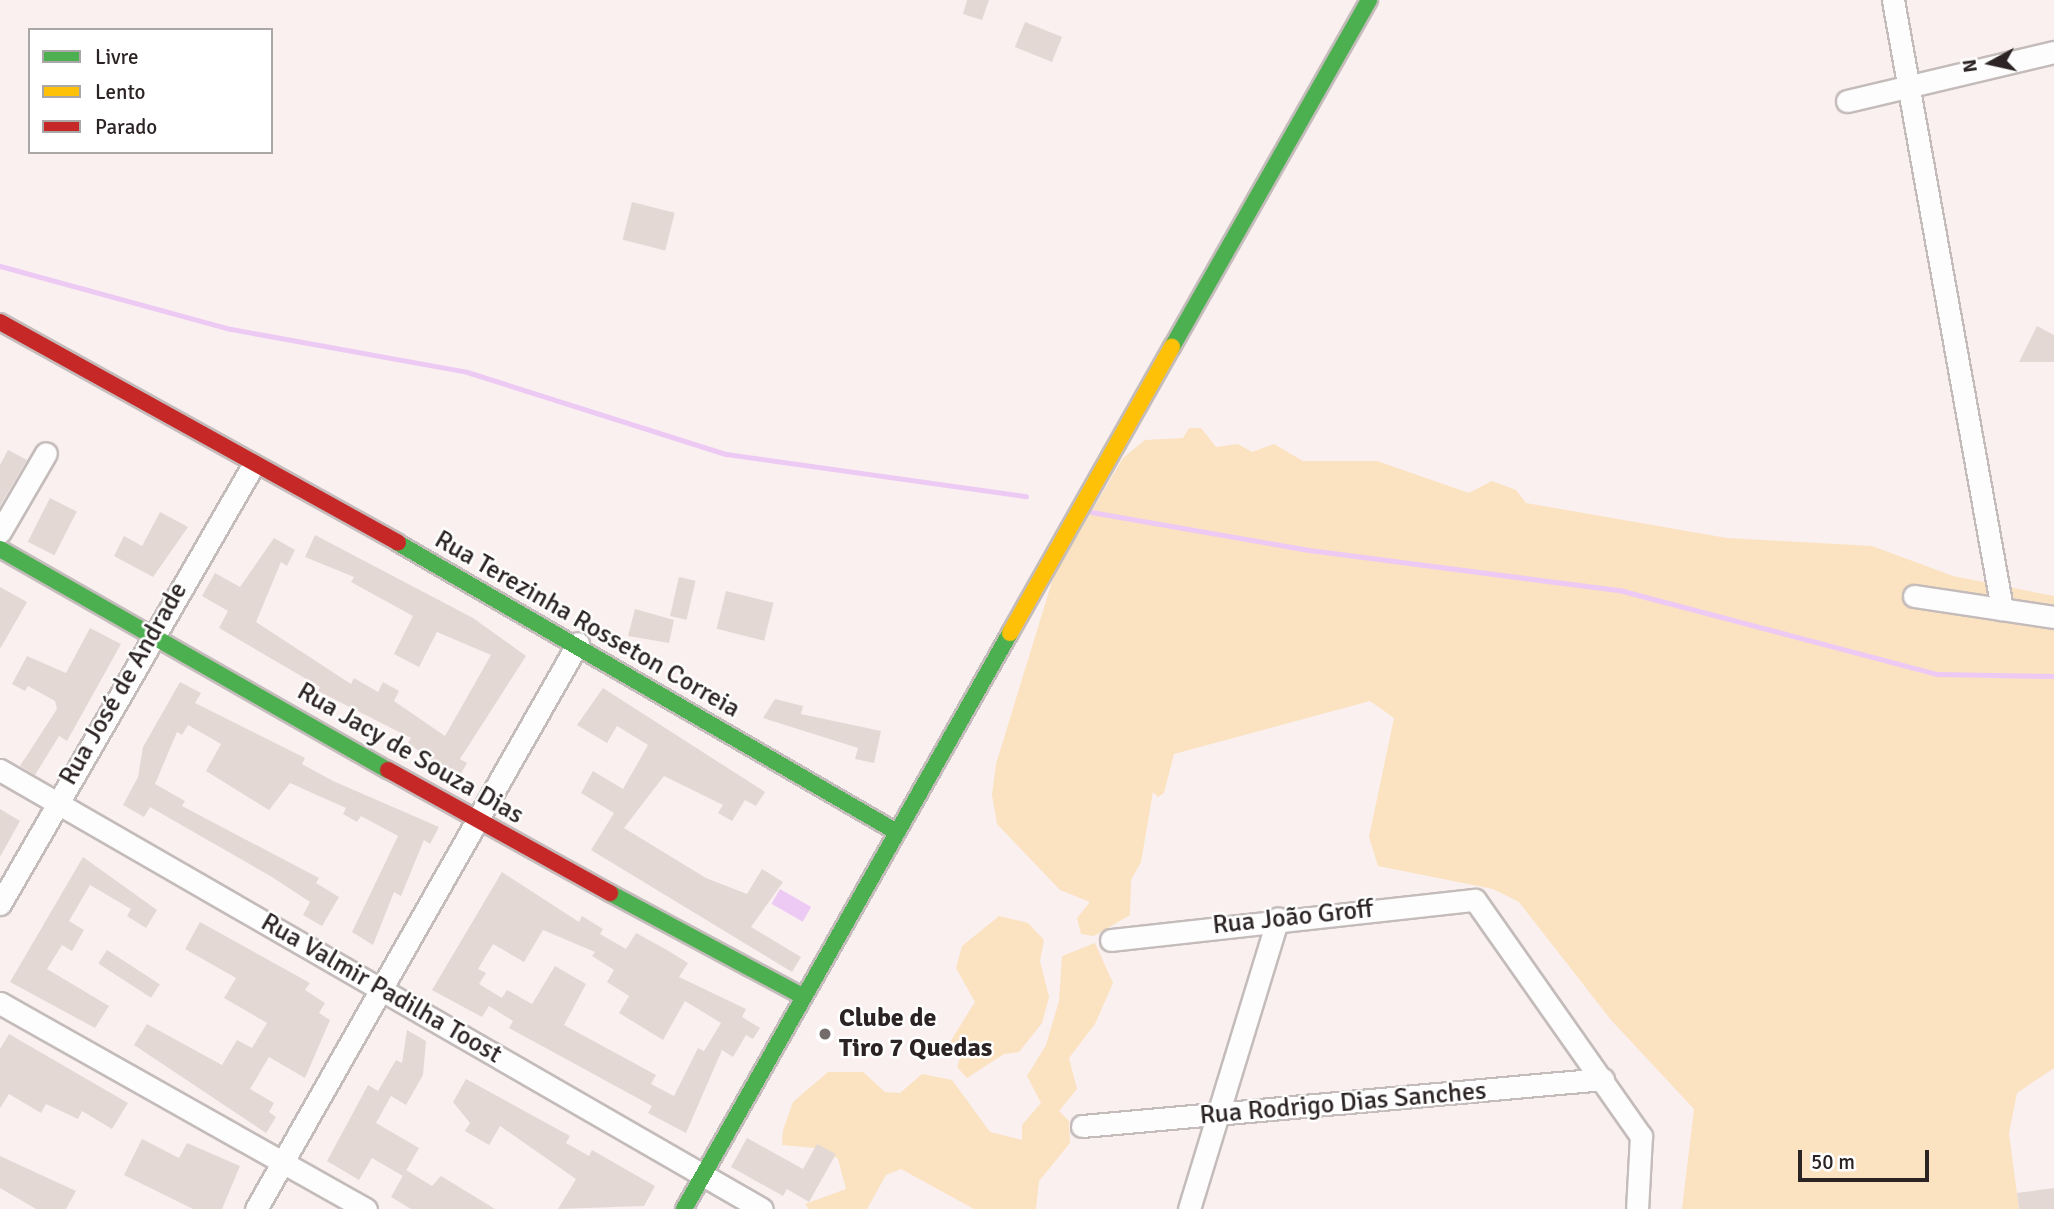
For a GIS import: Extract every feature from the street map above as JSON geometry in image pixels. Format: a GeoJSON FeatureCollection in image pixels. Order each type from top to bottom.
{"type":"FeatureCollection","features":[{"type":"Feature","properties":{"kind":"street"},"geometry":{"type":"LineString","coordinates":[[684,1209],[800,995],[1368,0]]}},
{"type":"Feature","properties":{"kind":"street"},"geometry":{"type":"LineString","coordinates":[[1892,0],[2002,610]]}},
{"type":"Feature","properties":{"kind":"street"},"geometry":{"type":"LineString","coordinates":[[1847,101],[2054,52]]}},
{"type":"Feature","properties":{"kind":"street","name":"Rua Terezinha Rosseton Correia"},"geometry":{"type":"LineString","coordinates":[[0,322],[252,467],[578,643],[895,831]]}},
{"type":"Feature","properties":{"kind":"street"},"geometry":{"type":"LineString","coordinates":[[0,532],[46,453]]}},
{"type":"Feature","properties":{"kind":"street","name":"Rua José de Andrade"},"geometry":{"type":"LineString","coordinates":[[0,904],[150,634],[252,467]]}},
{"type":"Feature","properties":{"kind":"street","name":"Rua Jacy de Souza Dias"},"geometry":{"type":"LineString","coordinates":[[0,549],[477,821],[800,995]]}},
{"type":"Feature","properties":{"kind":"street"},"geometry":{"type":"LineString","coordinates":[[1914,596],[2054,618]]}},
{"type":"Feature","properties":{"kind":"street"},"geometry":{"type":"LineString","coordinates":[[256,1209],[578,643]]}},
{"type":"Feature","properties":{"kind":"street","name":"Rua Valmir Padilha Toost"},"geometry":{"type":"LineString","coordinates":[[0,770],[762,1209]]}},
{"type":"Feature","properties":{"kind":"street","name":"Rua João Groff"},"geometry":{"type":"LineString","coordinates":[[1111,940],[1278,918],[1475,900],[1603,1079]]}},
{"type":"Feature","properties":{"kind":"street"},"geometry":{"type":"LineString","coordinates":[[1189,1209],[1278,918]]}},
{"type":"Feature","properties":{"kind":"street"},"geometry":{"type":"LineString","coordinates":[[0,1003],[366,1209]]}},
{"type":"Feature","properties":{"kind":"street"},"geometry":{"type":"LineString","coordinates":[[1603,1079],[1641,1136],[1637,1209]]}},
{"type":"Feature","properties":{"kind":"street","name":"Rua Rodrigo Dias Sanches"},"geometry":{"type":"LineString","coordinates":[[1082,1126],[1217,1116],[1603,1079]]}},
{"type":"Feature","properties":{"kind":"shaded area"},"geometry":{"type":"Polygon","coordinates":[[[1189,428],[1201,428],[1216,447],[1238,444],[1252,452],[1274,444],[1303,461],[1377,461],[1469,493],[1492,481],[1516,490],[1526,503],[1727,538],[1872,546],[1953,576],[2054,596],[2054,1068],[2017,1093],[2009,1133],[2019,1209],[1682,1209],[1694,1109],[1611,1020],[1519,902],[1493,889],[1378,866],[1369,837],[1394,718],[1370,701],[1174,754],[1164,793],[1158,797],[1153,792],[1141,862],[1131,880],[1130,915],[1094,936],[1081,934],[1077,918],[1090,902],[1060,890],[997,824],[992,795],[996,764],[1054,575],[1123,458],[1145,440],[1183,438],[1189,428]]]}},
{"type":"Feature","properties":{"kind":"shaded area"},"geometry":{"type":"Polygon","coordinates":[[[780,889],[811,907],[803,922],[772,904],[780,889]]]}},
{"type":"Feature","properties":{"kind":"shaded area"},"geometry":{"type":"Polygon","coordinates":[[[999,916],[1028,923],[1044,940],[1040,961],[1049,997],[1042,1023],[1019,1052],[1004,1054],[967,1078],[957,1067],[962,1052],[950,1042],[975,1002],[956,968],[962,946],[999,916]]]}},
{"type":"Feature","properties":{"kind":"shaded area"},"geometry":{"type":"Polygon","coordinates":[[[1095,943],[1113,983],[1095,1024],[1069,1058],[1077,1089],[1059,1111],[1069,1121],[1070,1143],[1039,1181],[1036,1209],[974,1209],[901,1169],[886,1175],[867,1209],[809,1209],[805,1204],[846,1189],[838,1159],[826,1149],[782,1145],[783,1130],[793,1102],[828,1072],[863,1072],[885,1092],[900,1093],[922,1074],[952,1080],[990,1132],[1022,1140],[1022,1125],[1041,1103],[1027,1076],[1046,1045],[1059,1001],[1062,956],[1095,943]]]}},
{"type":"Feature","properties":{"kind":"building"},"geometry":{"type":"Polygon","coordinates":[[[967,0],[989,0],[982,20],[963,14],[967,0]]]}},
{"type":"Feature","properties":{"kind":"building"},"geometry":{"type":"Polygon","coordinates":[[[1025,22],[1062,37],[1052,62],[1015,47],[1025,22]]]}},
{"type":"Feature","properties":{"kind":"building"},"geometry":{"type":"Polygon","coordinates":[[[632,202],[675,213],[665,250],[623,240],[632,202]]]}},
{"type":"Feature","properties":{"kind":"building"},"geometry":{"type":"Polygon","coordinates":[[[2037,326],[2054,335],[2054,362],[2019,362],[2037,326]]]}},
{"type":"Feature","properties":{"kind":"building"},"geometry":{"type":"Polygon","coordinates":[[[8,450],[27,460],[0,506],[0,465],[8,450]]]}},
{"type":"Feature","properties":{"kind":"building"},"geometry":{"type":"Polygon","coordinates":[[[50,498],[77,512],[54,555],[28,542],[50,498]]]}},
{"type":"Feature","properties":{"kind":"building"},"geometry":{"type":"Polygon","coordinates":[[[160,512],[188,527],[153,577],[114,556],[124,536],[142,546],[160,512]]]}},
{"type":"Feature","properties":{"kind":"building"},"geometry":{"type":"Polygon","coordinates":[[[315,535],[473,618],[526,656],[460,759],[467,763],[458,779],[408,743],[411,738],[318,691],[320,687],[219,628],[228,611],[202,596],[215,573],[240,587],[274,538],[295,550],[287,566],[281,562],[256,622],[351,684],[354,678],[378,692],[383,682],[399,691],[394,701],[445,736],[491,655],[437,632],[419,667],[394,654],[413,616],[351,582],[354,577],[305,557],[315,535]]]}},
{"type":"Feature","properties":{"kind":"building"},"geometry":{"type":"Polygon","coordinates":[[[679,577],[696,581],[687,620],[670,616],[679,577]]]}},
{"type":"Feature","properties":{"kind":"building"},"geometry":{"type":"Polygon","coordinates":[[[0,587],[27,602],[0,649],[0,587]]]}},
{"type":"Feature","properties":{"kind":"building"},"geometry":{"type":"Polygon","coordinates":[[[726,591],[774,603],[764,641],[717,629],[726,591]]]}},
{"type":"Feature","properties":{"kind":"building"},"geometry":{"type":"Polygon","coordinates":[[[635,609],[674,620],[669,643],[628,636],[635,609]]]}},
{"type":"Feature","properties":{"kind":"building"},"geometry":{"type":"Polygon","coordinates":[[[90,628],[121,644],[67,741],[59,736],[35,775],[20,766],[57,709],[55,701],[28,686],[25,691],[12,684],[27,656],[66,673],[90,628]]]}},
{"type":"Feature","properties":{"kind":"building"},"geometry":{"type":"Polygon","coordinates":[[[180,682],[201,693],[195,703],[305,758],[302,764],[333,781],[439,827],[430,844],[424,840],[401,896],[394,892],[373,945],[352,932],[398,836],[361,816],[357,822],[343,814],[346,808],[290,783],[269,810],[206,771],[221,744],[188,725],[182,735],[177,732],[155,784],[185,801],[182,806],[319,878],[316,883],[339,897],[322,926],[303,915],[310,902],[272,877],[150,807],[144,817],[123,805],[138,777],[143,747],[180,682]]]}},
{"type":"Feature","properties":{"kind":"building"},"geometry":{"type":"Polygon","coordinates":[[[603,688],[765,792],[756,806],[745,800],[732,821],[718,813],[723,805],[664,776],[624,828],[706,878],[747,894],[762,869],[783,882],[751,927],[801,957],[792,972],[591,850],[614,813],[581,793],[593,771],[623,789],[648,745],[617,726],[607,743],[577,725],[603,688]]]}},
{"type":"Feature","properties":{"kind":"building"},"geometry":{"type":"Polygon","coordinates":[[[775,699],[803,706],[801,714],[881,731],[874,763],[855,759],[858,748],[763,718],[775,699]]]}},
{"type":"Feature","properties":{"kind":"building"},"geometry":{"type":"Polygon","coordinates":[[[0,809],[20,821],[0,857],[0,809]]]}},
{"type":"Feature","properties":{"kind":"building"},"geometry":{"type":"Polygon","coordinates":[[[83,857],[157,910],[146,928],[127,916],[131,909],[90,885],[69,921],[84,930],[72,951],[62,945],[47,969],[109,1006],[95,1028],[10,982],[83,857]]]}},
{"type":"Feature","properties":{"kind":"building"},"geometry":{"type":"Polygon","coordinates":[[[502,872],[579,922],[582,916],[603,929],[600,934],[626,949],[636,933],[667,950],[688,963],[679,977],[746,1009],[742,1017],[760,1028],[753,1039],[746,1035],[733,1057],[722,1050],[686,1133],[648,1113],[652,1106],[509,1028],[513,1021],[489,1006],[482,1017],[432,990],[502,872]],[[543,930],[524,962],[493,944],[478,969],[486,973],[479,984],[502,998],[507,990],[532,1004],[555,966],[586,984],[564,1025],[656,1075],[651,1084],[674,1096],[698,1048],[704,1051],[721,1023],[685,1001],[663,1040],[619,1013],[629,996],[607,982],[614,970],[592,956],[595,952],[543,930]]]}},
{"type":"Feature","properties":{"kind":"building"},"geometry":{"type":"Polygon","coordinates":[[[200,922],[310,983],[305,990],[325,1003],[319,1013],[330,1020],[305,1078],[269,1057],[250,1089],[274,1103],[269,1112],[276,1117],[266,1133],[134,1045],[147,1024],[222,1065],[237,1040],[252,1048],[267,1023],[224,998],[236,978],[185,949],[200,922]]]}},
{"type":"Feature","properties":{"kind":"building"},"geometry":{"type":"Polygon","coordinates":[[[107,950],[160,984],[151,998],[98,963],[107,950]]]}},
{"type":"Feature","properties":{"kind":"building"},"geometry":{"type":"Polygon","coordinates":[[[407,1030],[426,1041],[423,1075],[406,1105],[391,1096],[376,1123],[419,1148],[403,1176],[372,1158],[359,1180],[327,1161],[368,1085],[378,1091],[396,1060],[402,1063],[407,1030]]]}},
{"type":"Feature","properties":{"kind":"building"},"geometry":{"type":"Polygon","coordinates":[[[9,1034],[128,1103],[112,1129],[82,1111],[78,1119],[46,1104],[41,1113],[9,1094],[0,1108],[0,1049],[9,1034]]]}},
{"type":"Feature","properties":{"kind":"building"},"geometry":{"type":"Polygon","coordinates":[[[466,1079],[570,1136],[566,1143],[589,1156],[592,1150],[655,1186],[644,1206],[558,1209],[576,1179],[500,1126],[489,1145],[465,1131],[470,1123],[453,1102],[466,1079]]]}},
{"type":"Feature","properties":{"kind":"building"},"geometry":{"type":"Polygon","coordinates":[[[747,1138],[803,1169],[817,1144],[836,1154],[809,1202],[787,1189],[783,1196],[731,1167],[747,1138]]]}},
{"type":"Feature","properties":{"kind":"building"},"geometry":{"type":"Polygon","coordinates":[[[142,1139],[179,1158],[187,1143],[240,1166],[222,1209],[193,1209],[124,1175],[142,1139]]]}},
{"type":"Feature","properties":{"kind":"building"},"geometry":{"type":"Polygon","coordinates":[[[0,1156],[76,1191],[66,1209],[36,1209],[0,1188],[0,1156]]]}},
{"type":"Feature","properties":{"kind":"building"},"geometry":{"type":"Polygon","coordinates":[[[406,1170],[432,1186],[441,1176],[495,1209],[411,1209],[391,1197],[406,1170]]]}},
{"type":"Feature","properties":{"kind":"building"},"geometry":{"type":"Polygon","coordinates":[[[2054,1188],[2054,1209],[2019,1209],[2017,1193],[2054,1188]]]}},
{"type":"Feature","properties":{"kind":"waterway"},"geometry":{"type":"LineString","coordinates":[[0,266],[231,329],[467,372],[726,454],[1026,496]]}},
{"type":"Feature","properties":{"kind":"waterway"},"geometry":{"type":"LineString","coordinates":[[1091,512],[1309,550],[1619,590],[1938,674],[2054,676]]}},
{"type":"Feature","properties":{"kind":"traffic: fast"},"geometry":{"type":"LineString","coordinates":[[1172,347],[1369,0]]}},
{"type":"Feature","properties":{"kind":"traffic: fast"},"geometry":{"type":"LineString","coordinates":[[398,543],[895,831]]}},
{"type":"Feature","properties":{"kind":"traffic: fast"},"geometry":{"type":"LineString","coordinates":[[0,549],[388,770]]}},
{"type":"Feature","properties":{"kind":"traffic: fast"},"geometry":{"type":"LineString","coordinates":[[684,1209],[1010,633]]}},
{"type":"Feature","properties":{"kind":"traffic: fast"},"geometry":{"type":"LineString","coordinates":[[610,893],[800,995]]}},
{"type":"Feature","properties":{"kind":"traffic: slow"},"geometry":{"type":"LineString","coordinates":[[1010,633],[1172,347]]}},
{"type":"Feature","properties":{"kind":"traffic: jam"},"geometry":{"type":"LineString","coordinates":[[0,322],[398,543]]}},
{"type":"Feature","properties":{"kind":"traffic: jam"},"geometry":{"type":"LineString","coordinates":[[388,770],[610,893]]}},
{"type":"Feature","properties":{"kind":"place","name":"Clube de Tiro 7 Quedas"},"geometry":{"type":"Point","coordinates":[825,1034]}}]}
